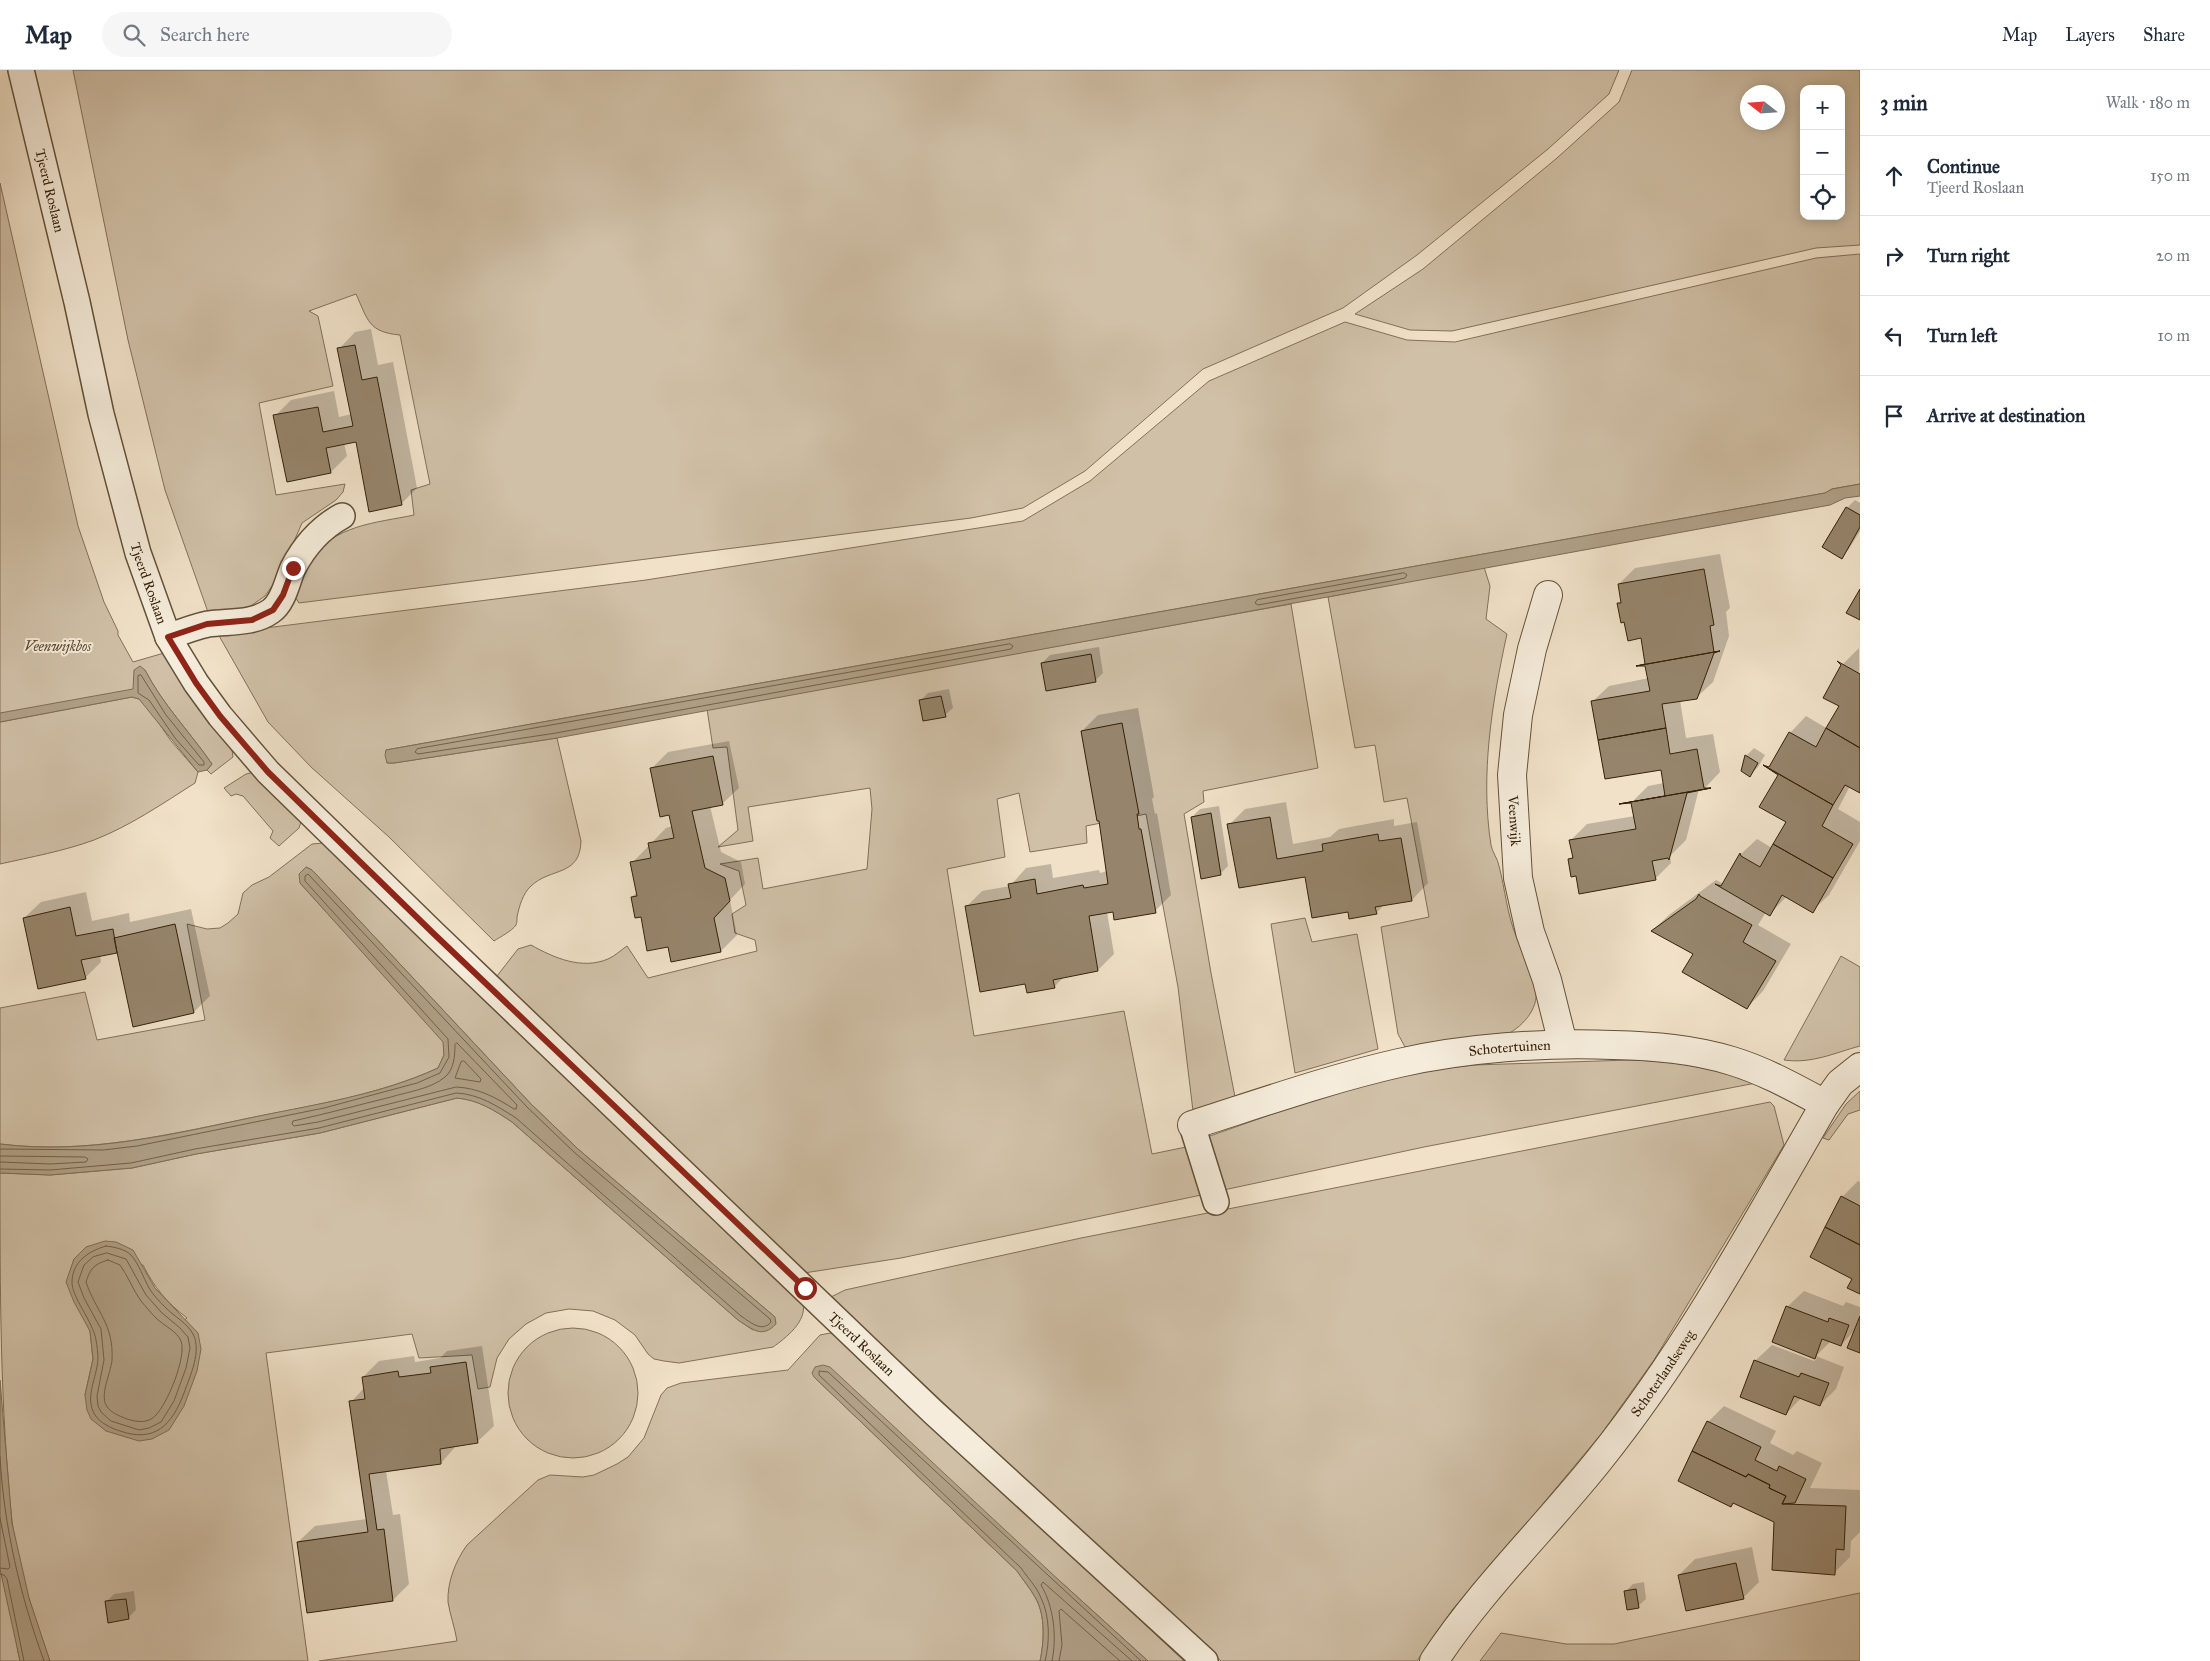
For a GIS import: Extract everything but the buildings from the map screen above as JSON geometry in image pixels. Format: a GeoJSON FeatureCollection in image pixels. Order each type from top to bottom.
{"type":"FeatureCollection","features":[{"type":"Feature","properties":{"kind":"street","name":"Veenwijk"},"geometry":{"type":"LineString","coordinates":[[1548,594],[1532,649],[1518,715],[1513,784],[1518,878],[1530,932],[1547,980],[1564,1044]]}},
{"type":"Feature","properties":{"kind":"street","name":"Schotertuinen"},"geometry":{"type":"LineString","coordinates":[[1192,1125],[1300,1090],[1400,1063],[1431,1057],[1515,1047],[1564,1044],[1650,1046],[1706,1054],[1734,1061],[1766,1074],[1825,1104]]}},
{"type":"Feature","properties":{"kind":"street","name":"Schoterlandseweg"},"geometry":{"type":"LineString","coordinates":[[1434,1661],[1478,1603],[1600,1459],[1652,1389],[1719,1288],[1825,1104],[1840,1083],[1860,1067]]}},
{"type":"Feature","properties":{"kind":"lane","name":"Tjeerd Roslaan"},"geometry":{"type":"LineString","coordinates":[[21,70],[127,516],[152,595],[168,637],[196,683],[220,716],[268,772],[433,933],[932,1411],[1205,1661]]}},
{"type":"Feature","properties":{"kind":"lane"},"geometry":{"type":"LineString","coordinates":[[168,637],[207,624],[252,620],[273,610],[283,595],[293,568],[308,544],[318,532],[342,516]]}},
{"type":"Feature","properties":{"kind":"lane"},"geometry":{"type":"LineString","coordinates":[[1192,1125],[1216,1202]]}},
{"type":"Feature","properties":{"kind":"green space"},"geometry":{"type":"Polygon","coordinates":[[[73,70],[1619,70],[1609,94],[1548,149],[1417,255],[1343,308],[1203,369],[1085,471],[1023,508],[971,518],[299,603],[295,597],[304,574],[320,549],[343,533],[356,528],[414,515],[411,490],[430,484],[400,335],[375,328],[367,318],[356,294],[309,311],[318,316],[333,386],[259,403],[276,495],[345,484],[343,492],[336,500],[302,523],[279,576],[265,596],[245,610],[209,615],[165,490],[128,340],[73,70]]]}},
{"type":"Feature","properties":{"kind":"green space"},"geometry":{"type":"Polygon","coordinates":[[[1632,70],[1860,70],[1860,245],[1816,248],[1452,331],[1410,330],[1355,314],[1423,269],[1557,158],[1619,102],[1632,70]]]}},
{"type":"Feature","properties":{"kind":"green space","name":"Veenwijkbos"},"geometry":{"type":"Polygon","coordinates":[[[0,183],[78,526],[104,602],[118,631],[118,635],[133,662],[164,653],[208,722],[232,750],[233,757],[211,774],[207,770],[212,764],[168,707],[145,670],[142,691],[0,717],[0,183]]]}},
{"type":"Feature","properties":{"kind":"green space"},"geometry":{"type":"Polygon","coordinates":[[[1860,254],[1860,484],[1832,489],[1825,493],[386,750],[387,763],[394,763],[557,738],[581,841],[579,852],[576,861],[570,866],[539,880],[531,886],[522,900],[516,925],[509,932],[494,941],[389,837],[311,767],[268,722],[218,634],[646,580],[1023,521],[1090,481],[1209,381],[1345,322],[1407,340],[1455,342],[1816,258],[1860,254]]]}},
{"type":"Feature","properties":{"kind":"green space"},"geometry":{"type":"Polygon","coordinates":[[[1484,567],[1490,586],[1486,619],[1507,634],[1492,712],[1487,765],[1488,819],[1491,845],[1498,863],[1513,928],[1533,976],[1536,989],[1535,1004],[1528,1017],[1517,1028],[1504,1036],[1405,1047],[1398,1034],[1381,927],[1429,917],[1407,798],[1384,802],[1375,745],[1355,748],[1328,597],[1484,567]]]}},
{"type":"Feature","properties":{"kind":"green space"},"geometry":{"type":"Polygon","coordinates":[[[1291,604],[1318,768],[1203,791],[1204,802],[1184,814],[1211,973],[1235,1097],[1193,1111],[1178,987],[1146,814],[1086,826],[1087,843],[1030,852],[1019,793],[997,799],[1005,857],[947,869],[974,1036],[1124,1011],[1152,1154],[1191,1146],[1206,1194],[901,1258],[804,1273],[497,976],[518,949],[531,945],[559,958],[578,963],[598,962],[608,959],[627,946],[648,978],[757,951],[755,940],[735,933],[732,914],[746,905],[739,871],[720,864],[758,858],[763,889],[867,869],[872,809],[870,788],[748,807],[753,841],[718,847],[738,830],[727,747],[713,748],[707,709],[1291,604]]]}},
{"type":"Feature","properties":{"kind":"green space"},"geometry":{"type":"Polygon","coordinates":[[[132,697],[145,703],[171,741],[198,772],[195,783],[158,807],[94,840],[59,851],[0,864],[0,722],[132,697]]]}},
{"type":"Feature","properties":{"kind":"green space"},"geometry":{"type":"Polygon","coordinates":[[[255,772],[298,816],[301,822],[299,828],[279,846],[270,838],[273,831],[243,796],[236,794],[231,796],[224,788],[246,774],[255,772]]]}},
{"type":"Feature","properties":{"kind":"green space"},"geometry":{"type":"Polygon","coordinates":[[[323,843],[803,1304],[802,1317],[789,1334],[773,1347],[679,1363],[654,1359],[648,1354],[635,1335],[615,1320],[593,1311],[569,1309],[546,1313],[526,1324],[509,1339],[497,1358],[490,1387],[478,1389],[472,1355],[419,1358],[412,1334],[266,1353],[308,1661],[50,1661],[27,1592],[12,1522],[3,1392],[0,1173],[50,1175],[132,1168],[196,1154],[320,1133],[457,1098],[465,1099],[486,1106],[512,1122],[738,1320],[753,1330],[775,1317],[578,1149],[531,1104],[312,870],[306,867],[300,883],[444,1042],[444,1055],[438,1068],[394,1085],[348,1098],[160,1136],[96,1145],[64,1147],[0,1144],[0,1008],[85,992],[97,1040],[205,1020],[187,924],[207,929],[220,928],[228,923],[238,914],[243,893],[252,885],[269,877],[312,844],[323,843]],[[74,1259],[67,1282],[90,1331],[93,1359],[85,1395],[187,1318],[162,1294],[143,1265],[74,1259]]]}},
{"type":"Feature","properties":{"kind":"green space"},"geometry":{"type":"Polygon","coordinates":[[[1305,918],[1312,942],[1357,934],[1378,1049],[1295,1073],[1271,924],[1305,918]]]}},
{"type":"Feature","properties":{"kind":"green space"},"geometry":{"type":"Polygon","coordinates":[[[1841,956],[1860,967],[1860,1046],[1813,1059],[1784,1060],[1841,956]]]}},
{"type":"Feature","properties":{"kind":"green space"},"geometry":{"type":"Polygon","coordinates":[[[1630,1060],[1694,1066],[1756,1083],[1424,1147],[1219,1191],[1204,1138],[1350,1087],[1431,1070],[1474,1065],[1630,1060]]]}},
{"type":"Feature","properties":{"kind":"green space"},"geometry":{"type":"Polygon","coordinates":[[[1860,1091],[1860,1110],[1848,1114],[1829,1140],[1823,1138],[1846,1104],[1860,1091]]]}},
{"type":"Feature","properties":{"kind":"green space"},"geometry":{"type":"Polygon","coordinates":[[[1770,1102],[1774,1106],[1784,1145],[1654,1360],[1602,1433],[1453,1609],[1417,1661],[1221,1661],[1180,1625],[831,1297],[845,1290],[1081,1238],[1770,1102]]]}},
{"type":"Feature","properties":{"kind":"green space"},"geometry":{"type":"Polygon","coordinates":[[[573,1328],[586,1329],[598,1333],[619,1347],[633,1368],[637,1380],[637,1406],[633,1418],[619,1439],[598,1453],[586,1457],[573,1458],[560,1457],[548,1453],[527,1439],[513,1418],[509,1406],[508,1393],[509,1380],[513,1368],[527,1347],[548,1333],[560,1329],[573,1328]]]}},
{"type":"Feature","properties":{"kind":"green space"},"geometry":{"type":"Polygon","coordinates":[[[830,1333],[835,1335],[1184,1661],[1148,1661],[1062,1583],[814,1377],[1017,1571],[1039,1604],[1043,1638],[1040,1661],[319,1661],[457,1641],[448,1602],[448,1594],[459,1557],[467,1545],[538,1480],[550,1475],[583,1477],[594,1475],[628,1457],[644,1438],[661,1395],[667,1388],[681,1383],[788,1370],[820,1335],[830,1333]]]}},
{"type":"Feature","properties":{"kind":"green space"},"geometry":{"type":"Polygon","coordinates":[[[0,1534],[18,1652],[20,1661],[0,1661],[0,1534]]]}},
{"type":"Feature","properties":{"kind":"green space"},"geometry":{"type":"Polygon","coordinates":[[[1860,1593],[1860,1661],[1480,1661],[1501,1633],[1566,1644],[1614,1644],[1860,1593]]]}},
{"type":"Feature","properties":{"kind":"water"},"geometry":{"type":"Polygon","coordinates":[[[1860,484],[1860,496],[1845,498],[1830,505],[557,738],[394,763],[387,763],[385,755],[386,750],[1825,493],[1832,489],[1860,484]]]}},
{"type":"Feature","properties":{"kind":"water"},"geometry":{"type":"Polygon","coordinates":[[[140,666],[145,670],[168,707],[212,764],[207,770],[198,772],[139,699],[132,697],[0,722],[0,713],[133,689],[134,670],[140,666]]]}},
{"type":"Feature","properties":{"kind":"water"},"geometry":{"type":"Polygon","coordinates":[[[306,867],[312,870],[531,1104],[578,1149],[775,1317],[776,1324],[771,1329],[762,1332],[752,1329],[738,1320],[512,1122],[486,1106],[465,1099],[457,1098],[320,1133],[196,1154],[132,1168],[50,1175],[0,1173],[0,1144],[66,1147],[98,1145],[163,1136],[350,1097],[395,1085],[438,1068],[444,1055],[443,1042],[300,883],[299,874],[306,867]]]}},
{"type":"Feature","properties":{"kind":"water"},"geometry":{"type":"Polygon","coordinates":[[[105,1241],[116,1242],[133,1250],[155,1288],[198,1333],[201,1349],[197,1371],[184,1406],[169,1430],[152,1439],[139,1441],[106,1431],[91,1419],[87,1410],[85,1395],[93,1359],[90,1331],[74,1302],[66,1282],[74,1259],[86,1247],[105,1241]]]}},
{"type":"Feature","properties":{"kind":"water"},"geometry":{"type":"Polygon","coordinates":[[[823,1365],[830,1367],[1148,1661],[1040,1661],[1043,1638],[1041,1612],[1031,1590],[1017,1571],[814,1377],[812,1373],[815,1367],[823,1365]]]}},
{"type":"Feature","properties":{"kind":"water"},"geometry":{"type":"Polygon","coordinates":[[[0,1380],[12,1523],[29,1598],[50,1661],[20,1661],[0,1569],[0,1380]]]}},
{"type":"Feature","properties":{"kind":"route"},"geometry":{"type":"LineString","coordinates":[[293,568],[283,595],[273,610],[264,615],[252,620],[207,624],[168,637],[196,683],[220,716],[268,772],[433,933],[805,1288]]}}]}
